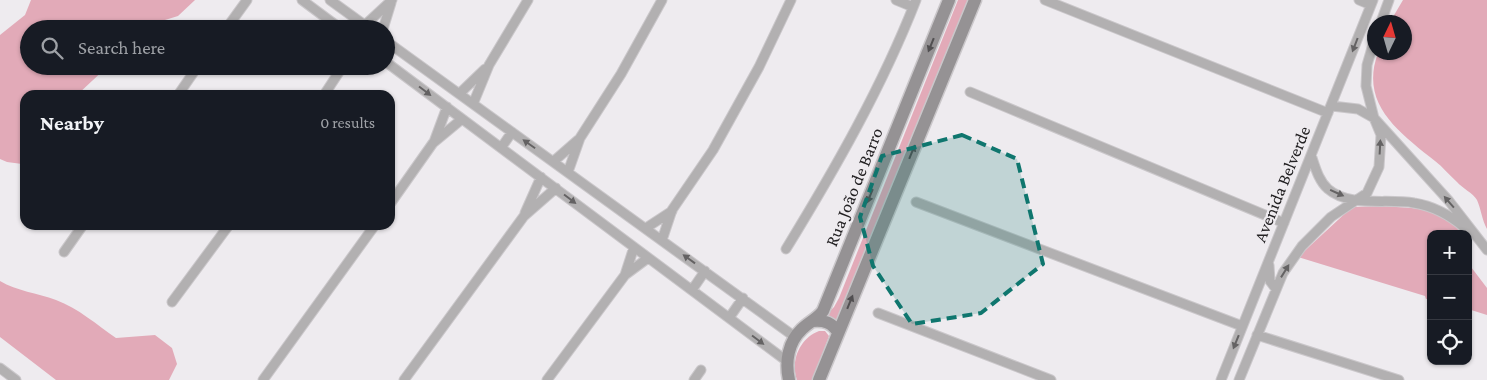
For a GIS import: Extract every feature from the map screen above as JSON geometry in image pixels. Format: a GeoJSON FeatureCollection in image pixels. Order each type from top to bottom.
{"type":"FeatureCollection","features":[{"type":"Feature","properties":{"kind":"street"},"geometry":{"type":"LineString","coordinates":[[232,20],[244,4],[253,0]]}},
{"type":"Feature","properties":{"kind":"street"},"geometry":{"type":"LineString","coordinates":[[302,0],[329,20]]}},
{"type":"Feature","properties":{"kind":"street"},"geometry":{"type":"LineString","coordinates":[[330,0],[357,20]]}},
{"type":"Feature","properties":{"kind":"street"},"geometry":{"type":"LineString","coordinates":[[373,20],[392,0]]}},
{"type":"Feature","properties":{"kind":"street"},"geometry":{"type":"LineString","coordinates":[[385,20],[392,0]]}},
{"type":"Feature","properties":{"kind":"street"},"geometry":{"type":"LineString","coordinates":[[473,104],[489,65],[528,0]]}},
{"type":"Feature","properties":{"kind":"street"},"geometry":{"type":"LineString","coordinates":[[568,172],[580,138],[621,74],[662,0]]}},
{"type":"Feature","properties":{"kind":"street"},"geometry":{"type":"LineString","coordinates":[[662,240],[672,210],[713,150],[759,67],[791,0]]}},
{"type":"Feature","properties":{"kind":"street"},"geometry":{"type":"LineString","coordinates":[[786,249],[860,123],[915,4],[896,0]]}},
{"type":"Feature","properties":{"kind":"street","name":"Rua João de Barro"},"geometry":{"type":"LineString","coordinates":[[795,337],[823,311],[949,0]]}},
{"type":"Feature","properties":{"kind":"street"},"geometry":{"type":"LineString","coordinates":[[819,380],[975,0]]}},
{"type":"Feature","properties":{"kind":"street"},"geometry":{"type":"LineString","coordinates":[[1045,0],[1330,109],[1358,109],[1374,118],[1453,206],[1487,250]]}},
{"type":"Feature","properties":{"kind":"street"},"geometry":{"type":"LineString","coordinates":[[1359,0],[1372,2]]}},
{"type":"Feature","properties":{"kind":"street"},"geometry":{"type":"LineString","coordinates":[[1383,15],[1389,0]]}},
{"type":"Feature","properties":{"kind":"street","name":"Avenida Belverde"},"geometry":{"type":"LineString","coordinates":[[1221,380],[1372,2]]}},
{"type":"Feature","properties":{"kind":"street"},"geometry":{"type":"LineString","coordinates":[[395,48],[795,337],[790,347],[788,362],[789,380]]}},
{"type":"Feature","properties":{"kind":"street"},"geometry":{"type":"LineString","coordinates":[[1239,380],[1283,273],[1302,246],[1331,218],[1367,193],[1379,166],[1381,135],[1374,118],[1366,86],[1368,60]]}},
{"type":"Feature","properties":{"kind":"street"},"geometry":{"type":"LineString","coordinates":[[459,94],[489,65]]}},
{"type":"Feature","properties":{"kind":"street"},"geometry":{"type":"LineString","coordinates":[[395,69],[788,362]]}},
{"type":"Feature","properties":{"kind":"street"},"geometry":{"type":"LineString","coordinates":[[181,90],[192,75]]}},
{"type":"Feature","properties":{"kind":"street"},"geometry":{"type":"LineString","coordinates":[[328,90],[339,75]]}},
{"type":"Feature","properties":{"kind":"street"},"geometry":{"type":"LineString","coordinates":[[970,92],[1284,223]]}},
{"type":"Feature","properties":{"kind":"street"},"geometry":{"type":"LineString","coordinates":[[395,197],[433,143],[447,107]]}},
{"type":"Feature","properties":{"kind":"street"},"geometry":{"type":"LineString","coordinates":[[433,143],[462,119]]}},
{"type":"Feature","properties":{"kind":"street"},"geometry":{"type":"LineString","coordinates":[[501,148],[512,132]]}},
{"type":"Feature","properties":{"kind":"street"},"geometry":{"type":"LineString","coordinates":[[554,161],[580,138]]}},
{"type":"Feature","properties":{"kind":"street"},"geometry":{"type":"LineString","coordinates":[[1312,154],[1318,174],[1328,189],[1358,200],[1415,202],[1452,216],[1480,240]]}},
{"type":"Feature","properties":{"kind":"street"},"geometry":{"type":"LineString","coordinates":[[524,216],[541,177]]}},
{"type":"Feature","properties":{"kind":"street"},"geometry":{"type":"LineString","coordinates":[[404,380],[524,216],[556,188]]}},
{"type":"Feature","properties":{"kind":"street"},"geometry":{"type":"LineString","coordinates":[[916,202],[1242,326]]}},
{"type":"Feature","properties":{"kind":"street"},"geometry":{"type":"LineString","coordinates":[[646,228],[672,210]]}},
{"type":"Feature","properties":{"kind":"street"},"geometry":{"type":"LineString","coordinates":[[64,252],[79,230]]}},
{"type":"Feature","properties":{"kind":"street"},"geometry":{"type":"LineString","coordinates":[[172,302],[224,230]]}},
{"type":"Feature","properties":{"kind":"street"},"geometry":{"type":"LineString","coordinates":[[263,380],[370,230]]}},
{"type":"Feature","properties":{"kind":"street"},"geometry":{"type":"LineString","coordinates":[[624,276],[634,247]]}},
{"type":"Feature","properties":{"kind":"street"},"geometry":{"type":"LineString","coordinates":[[548,380],[624,276],[648,258]]}},
{"type":"Feature","properties":{"kind":"street"},"geometry":{"type":"LineString","coordinates":[[1269,260],[1269,276],[1276,289]]}},
{"type":"Feature","properties":{"kind":"street"},"geometry":{"type":"LineString","coordinates":[[692,290],[706,271]]}},
{"type":"Feature","properties":{"kind":"street"},"geometry":{"type":"LineString","coordinates":[[1255,295],[1259,293],[1266,296],[1268,300],[1266,313]]}},
{"type":"Feature","properties":{"kind":"street"},"geometry":{"type":"LineString","coordinates":[[729,318],[743,298]]}},
{"type":"Feature","properties":{"kind":"street"},"geometry":{"type":"LineString","coordinates":[[878,313],[1051,380]]}},
{"type":"Feature","properties":{"kind":"street"},"geometry":{"type":"LineString","coordinates":[[813,321],[819,320],[830,323],[838,332]]}},
{"type":"Feature","properties":{"kind":"street"},"geometry":{"type":"LineString","coordinates":[[1257,335],[1399,380]]}},
{"type":"Feature","properties":{"kind":"street"},"geometry":{"type":"LineString","coordinates":[[0,368],[16,380]]}},
{"type":"Feature","properties":{"kind":"street"},"geometry":{"type":"LineString","coordinates":[[694,380],[701,370]]}},
{"type":"Feature","properties":{"kind":"highlighted area"},"geometry":{"type":"Polygon","coordinates":[[[962,135],[1017,159],[1043,264],[981,313],[912,324],[873,266],[860,217],[882,156],[962,135]]]}},
{"type":"Feature","properties":{"kind":"shaded area"},"geometry":{"type":"Polygon","coordinates":[[[31,0],[195,0],[178,16],[165,20],[20,20],[20,75],[98,75],[82,90],[20,90],[20,164],[0,159],[0,35],[25,15],[31,0]]]}},
{"type":"Feature","properties":{"kind":"shaded area"},"geometry":{"type":"Polygon","coordinates":[[[958,0],[971,0],[838,321],[825,316],[834,307],[839,298],[958,0]]]}},
{"type":"Feature","properties":{"kind":"shaded area"},"geometry":{"type":"Polygon","coordinates":[[[1403,0],[1487,0],[1487,229],[1475,197],[1396,128],[1378,102],[1374,87],[1376,60],[1412,60],[1412,15],[1394,15],[1403,0]]]}},
{"type":"Feature","properties":{"kind":"shaded area"},"geometry":{"type":"Polygon","coordinates":[[[1352,207],[1412,208],[1443,213],[1458,230],[1427,230],[1427,299],[1425,296],[1298,257],[1352,207]]]}},
{"type":"Feature","properties":{"kind":"shaded area"},"geometry":{"type":"Polygon","coordinates":[[[1472,268],[1487,288],[1487,315],[1472,310],[1472,268]]]}},
{"type":"Feature","properties":{"kind":"shaded area"},"geometry":{"type":"Polygon","coordinates":[[[0,281],[64,303],[116,338],[155,335],[172,348],[177,364],[169,380],[56,380],[0,337],[0,281]]]}},
{"type":"Feature","properties":{"kind":"shaded area"},"geometry":{"type":"Polygon","coordinates":[[[825,331],[829,336],[813,380],[797,380],[795,365],[798,351],[812,334],[825,331]]]}}]}
